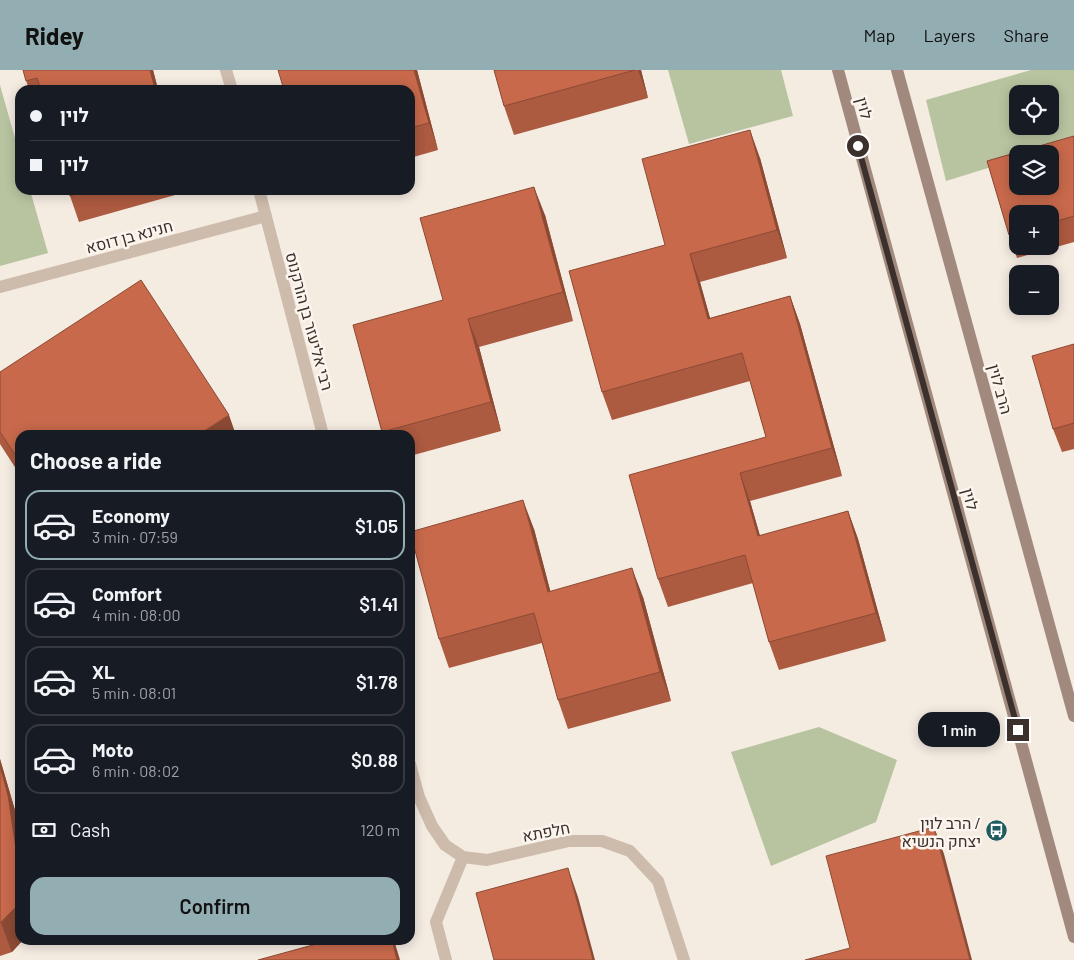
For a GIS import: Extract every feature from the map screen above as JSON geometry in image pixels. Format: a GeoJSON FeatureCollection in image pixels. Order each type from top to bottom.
{"type":"FeatureCollection","features":[{"type":"Feature","properties":{"kind":"main road","name":"לוין"},"geometry":{"type":"LineString","coordinates":[[838,70],[1074,937]]}},
{"type":"Feature","properties":{"kind":"main road","name":"הרב לוין"},"geometry":{"type":"LineString","coordinates":[[897,70],[1074,716]]}},
{"type":"Feature","properties":{"kind":"street"},"geometry":{"type":"LineString","coordinates":[[226,70],[230,85]]}},
{"type":"Feature","properties":{"kind":"street","name":"רבי אליעזר בן הורקנוס"},"geometry":{"type":"LineString","coordinates":[[260,195],[322,430]]}},
{"type":"Feature","properties":{"kind":"street","name":"חנינא בן דוסא"},"geometry":{"type":"LineString","coordinates":[[0,287],[266,216]]}},
{"type":"Feature","properties":{"kind":"street"},"geometry":{"type":"LineString","coordinates":[[415,782],[419,797],[432,826],[445,845],[463,857],[436,922],[446,960]]}},
{"type":"Feature","properties":{"kind":"street","name":"חלפתא"},"geometry":{"type":"LineString","coordinates":[[463,857],[487,860],[569,841],[602,841],[630,851],[658,881],[684,960]]}},
{"type":"Feature","properties":{"kind":"green space"},"geometry":{"type":"Polygon","coordinates":[[[668,70],[781,70],[793,116],[689,144],[668,70]]]}},
{"type":"Feature","properties":{"kind":"green space"},"geometry":{"type":"Polygon","coordinates":[[[1031,70],[1074,70],[1074,143],[1059,146],[1009,145],[1009,161],[946,181],[926,100],[1031,70]]]}},
{"type":"Feature","properties":{"kind":"green space"},"geometry":{"type":"Polygon","coordinates":[[[0,85],[15,138],[15,195],[31,195],[48,253],[0,266],[0,85]]]}},
{"type":"Feature","properties":{"kind":"green space"},"geometry":{"type":"Polygon","coordinates":[[[819,727],[897,760],[876,822],[771,866],[731,752],[819,727]]]}},
{"type":"Feature","properties":{"kind":"building"},"geometry":{"type":"Polygon","coordinates":[[[23,70],[150,70],[154,85],[39,85],[37,78],[26,81],[23,70]]]}},
{"type":"Feature","properties":{"kind":"building"},"geometry":{"type":"Polygon","coordinates":[[[278,70],[414,70],[429,123],[415,127],[415,85],[282,85],[278,70]]]}},
{"type":"Feature","properties":{"kind":"building"},"geometry":{"type":"Polygon","coordinates":[[[494,70],[635,70],[504,106],[494,70]]]}},
{"type":"Feature","properties":{"kind":"building"},"geometry":{"type":"Polygon","coordinates":[[[750,130],[777,230],[690,254],[708,319],[790,296],[832,448],[740,473],[758,536],[848,511],[876,613],[769,642],[745,555],[658,579],[629,475],[766,437],[742,353],[602,392],[569,271],[665,245],[642,159],[750,130]]]}},
{"type":"Feature","properties":{"kind":"building"},"geometry":{"type":"Polygon","coordinates":[[[1074,136],[1074,216],[1059,220],[1059,205],[1009,205],[1009,235],[987,161],[1009,155],[1009,195],[1059,195],[1059,145],[1043,145],[1074,136]]]}},
{"type":"Feature","properties":{"kind":"building"},"geometry":{"type":"Polygon","coordinates":[[[534,187],[563,292],[468,319],[491,402],[389,430],[381,430],[353,325],[443,300],[420,218],[534,187]]]}},
{"type":"Feature","properties":{"kind":"building"},"geometry":{"type":"Polygon","coordinates":[[[141,280],[229,415],[206,430],[15,430],[15,454],[0,432],[0,372],[141,280]]]}},
{"type":"Feature","properties":{"kind":"building"},"geometry":{"type":"Polygon","coordinates":[[[1074,344],[1074,423],[1053,429],[1032,356],[1074,344]]]}},
{"type":"Feature","properties":{"kind":"building"},"geometry":{"type":"Polygon","coordinates":[[[523,500],[548,592],[632,568],[660,672],[558,700],[534,613],[439,639],[415,550],[415,531],[523,500]]]}},
{"type":"Feature","properties":{"kind":"building"},"geometry":{"type":"Polygon","coordinates":[[[0,766],[8,795],[15,842],[15,908],[0,923],[0,766]]]}},
{"type":"Feature","properties":{"kind":"building"},"geometry":{"type":"Polygon","coordinates":[[[934,827],[970,960],[805,960],[850,948],[826,856],[934,827]]]}},
{"type":"Feature","properties":{"kind":"building"},"geometry":{"type":"Polygon","coordinates":[[[568,868],[593,960],[494,960],[476,893],[568,868]]]}},
{"type":"Feature","properties":{"kind":"building"},"geometry":{"type":"Polygon","coordinates":[[[313,945],[393,945],[397,960],[258,960],[313,945]]]}},
{"type":"Feature","properties":{"kind":"place","name":"הרב לוין / יצחק הנשיא"},"geometry":{"type":"Point","coordinates":[997,831]}},
{"type":"Feature","properties":{"kind":"route"},"geometry":{"type":"LineString","coordinates":[[858,146],[1018,730]]}}]}
